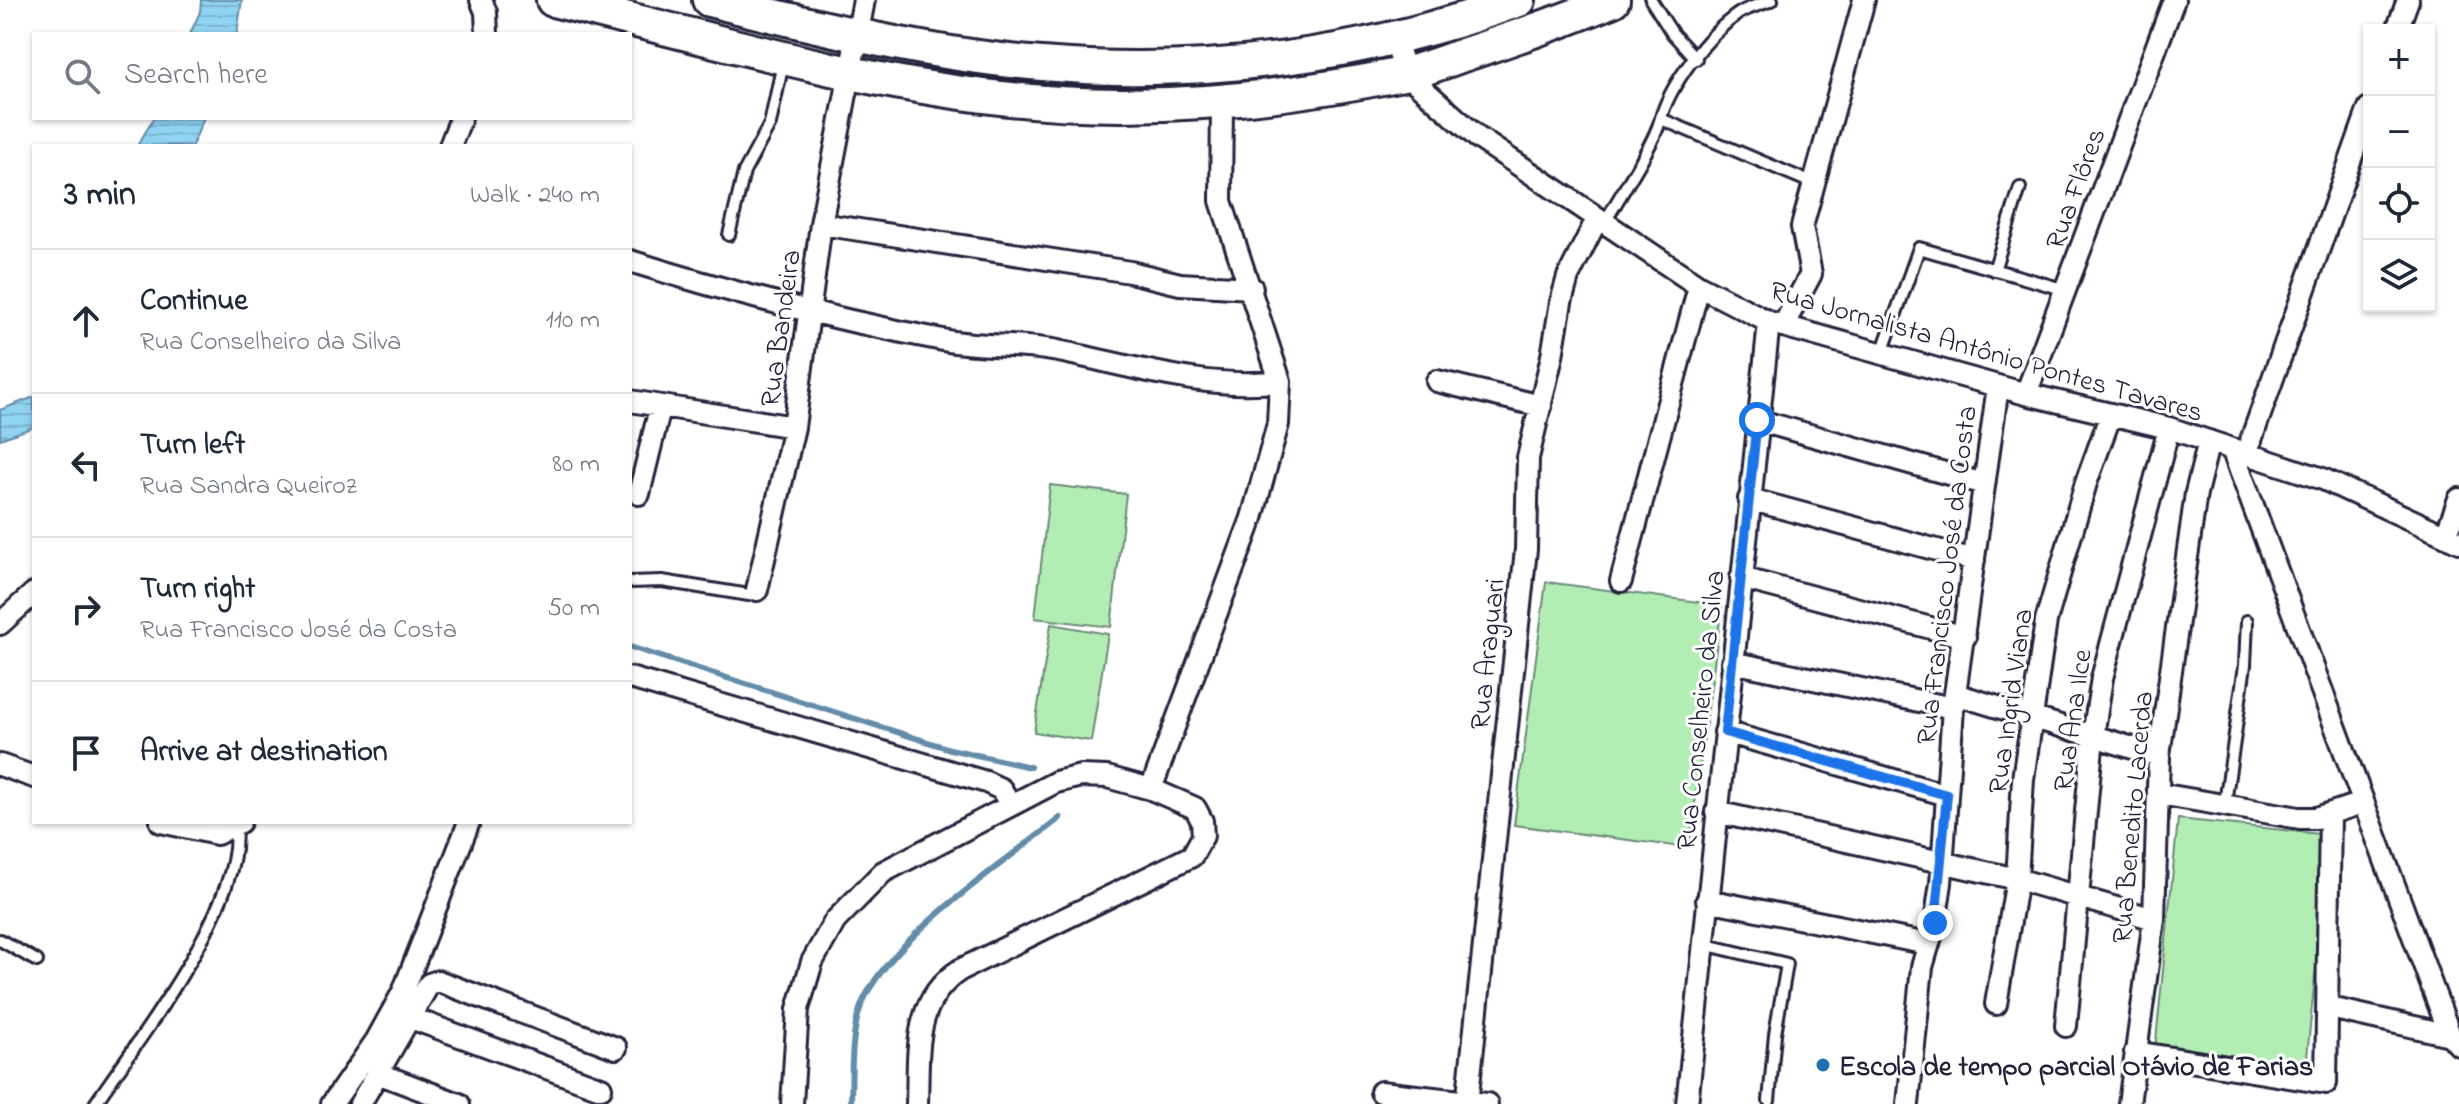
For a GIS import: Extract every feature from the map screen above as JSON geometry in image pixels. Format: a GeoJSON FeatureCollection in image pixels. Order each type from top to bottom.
{"type":"FeatureCollection","features":[{"type":"Feature","properties":{"kind":"main road"},"geometry":{"type":"LineString","coordinates":[[553,0],[784,58],[1000,98],[1083,105],[1164,107],[1222,103],[1406,74],[1560,23],[1613,0]]}},
{"type":"Feature","properties":{"kind":"main road"},"geometry":{"type":"LineString","coordinates":[[709,0],[856,35],[974,56],[1109,67],[1245,64],[1394,39],[1519,0]]}},
{"type":"Feature","properties":{"kind":"street"},"geometry":{"type":"LineString","coordinates":[[481,0],[486,12],[487,32]]}},
{"type":"Feature","properties":{"kind":"street","name":"Rua Bandeira"},"geometry":{"type":"LineString","coordinates":[[757,590],[794,427],[812,314],[821,224],[864,0]]}},
{"type":"Feature","properties":{"kind":"street","name":"Rua Flôres"},"geometry":{"type":"LineString","coordinates":[[2026,394],[2174,0]]}},
{"type":"Feature","properties":{"kind":"street"},"geometry":{"type":"LineString","coordinates":[[2399,24],[2408,0]]}},
{"type":"Feature","properties":{"kind":"street"},"geometry":{"type":"LineString","coordinates":[[1776,324],[1811,274],[1802,227],[1861,1]]}},
{"type":"Feature","properties":{"kind":"street","name":"Rua Jornalista Antônio Pontes Tavares"},"geometry":{"type":"LineString","coordinates":[[1394,39],[1406,74],[1477,137],[1699,286],[1776,324],[2026,394],[2169,428],[2323,479],[2452,538]]}},
{"type":"Feature","properties":{"kind":"street"},"geometry":{"type":"LineString","coordinates":[[1151,789],[1252,518],[1278,424],[1280,381],[1221,201],[1222,103]]}},
{"type":"Feature","properties":{"kind":"street"},"geometry":{"type":"LineString","coordinates":[[451,144],[460,120]]}},
{"type":"Feature","properties":{"kind":"street"},"geometry":{"type":"LineString","coordinates":[[2239,451],[2363,124]]}},
{"type":"Feature","properties":{"kind":"street","name":"Rua Araguari"},"geometry":{"type":"LineString","coordinates":[[1474,1103],[1526,549],[1528,458],[1568,277],[1601,222]]}},
{"type":"Feature","properties":{"kind":"street"},"geometry":{"type":"LineString","coordinates":[[821,224],[1130,272],[1180,284],[1252,288]]}},
{"type":"Feature","properties":{"kind":"street"},"geometry":{"type":"LineString","coordinates":[[632,262],[812,314],[953,342],[1056,351],[1217,381],[1280,381]]}},
{"type":"Feature","properties":{"kind":"street"},"geometry":{"type":"LineString","coordinates":[[1621,581],[1699,286]]}},
{"type":"Feature","properties":{"kind":"street","name":"Rua Conselheiro da Silva"},"geometry":{"type":"LineString","coordinates":[[1687,1104],[1701,943],[1757,420],[1776,324]]}},
{"type":"Feature","properties":{"kind":"street"},"geometry":{"type":"LineString","coordinates":[[1437,381],[1541,406]]}},
{"type":"Feature","properties":{"kind":"street","name":"Rua Francisco José da Costa"},"geometry":{"type":"LineString","coordinates":[[1908,1104],[1922,967],[1935,923],[1942,862],[1954,701],[1998,386]]}},
{"type":"Feature","properties":{"kind":"street"},"geometry":{"type":"LineString","coordinates":[[632,401],[794,427]]}},
{"type":"Feature","properties":{"kind":"street"},"geometry":{"type":"LineString","coordinates":[[639,494],[660,408]]}},
{"type":"Feature","properties":{"kind":"street","name":"Rua Ingrid Viana"},"geometry":{"type":"LineString","coordinates":[[1996,1004],[2017,879],[2032,716],[2046,621],[2082,496],[2111,414]]}},
{"type":"Feature","properties":{"kind":"street"},"geometry":{"type":"LineString","coordinates":[[1757,420],[1984,484]]}},
{"type":"Feature","properties":{"kind":"street","name":"Rua Ana Ilce"},"geometry":{"type":"LineString","coordinates":[[2066,1026],[2093,736],[2113,626],[2136,556],[2169,428]]}},
{"type":"Feature","properties":{"kind":"street","name":"Rua Benedito Lacerda"},"geometry":{"type":"LineString","coordinates":[[2129,1104],[2154,919],[2159,756],[2194,504],[2209,441]]}},
{"type":"Feature","properties":{"kind":"street","name":"Rua Jornalista Antônio Pontes Tavares"},"geometry":{"type":"LineString","coordinates":[[2239,451],[2362,803],[2454,1040]]}},
{"type":"Feature","properties":{"kind":"street"},"geometry":{"type":"LineString","coordinates":[[1749,499],[1974,560]]}},
{"type":"Feature","properties":{"kind":"street"},"geometry":{"type":"LineString","coordinates":[[2452,538],[2459,499]]}},
{"type":"Feature","properties":{"kind":"street"},"geometry":{"type":"LineString","coordinates":[[1741,578],[1965,637]]}},
{"type":"Feature","properties":{"kind":"street"},"geometry":{"type":"LineString","coordinates":[[0,624],[32,595]]}},
{"type":"Feature","properties":{"kind":"street"},"geometry":{"type":"LineString","coordinates":[[1732,662],[2032,716],[2159,756]]}},
{"type":"Feature","properties":{"kind":"street"},"geometry":{"type":"LineString","coordinates":[[632,679],[986,782],[1001,789],[1011,805]]}},
{"type":"Feature","properties":{"kind":"street"},"geometry":{"type":"LineString","coordinates":[[1725,732],[1947,795]]}},
{"type":"Feature","properties":{"kind":"street"},"geometry":{"type":"LineString","coordinates":[[0,765],[32,776]]}},
{"type":"Feature","properties":{"kind":"street"},"geometry":{"type":"LineString","coordinates":[[792,1104],[798,1009],[812,962],[835,921],[883,872],[1056,782],[1081,776],[1107,777],[1151,789],[1195,808],[1204,828],[1197,850],[960,970],[939,986],[920,1023],[917,1104]]}},
{"type":"Feature","properties":{"kind":"street"},"geometry":{"type":"LineString","coordinates":[[2159,794],[2299,818],[2330,814],[2362,803]]}},
{"type":"Feature","properties":{"kind":"street"},"geometry":{"type":"LineString","coordinates":[[1716,812],[2017,879],[2154,919]]}},
{"type":"Feature","properties":{"kind":"street"},"geometry":{"type":"LineString","coordinates":[[2135,1052],[2326,1083],[2330,1008],[2330,814]]}},
{"type":"Feature","properties":{"kind":"street"},"geometry":{"type":"LineString","coordinates":[[170,824],[217,834],[237,824]]}},
{"type":"Feature","properties":{"kind":"street"},"geometry":{"type":"LineString","coordinates":[[332,1104],[376,1041],[403,992],[468,824]]}},
{"type":"Feature","properties":{"kind":"street"},"geometry":{"type":"LineString","coordinates":[[1707,900],[1928,944]]}},
{"type":"Feature","properties":{"kind":"street"},"geometry":{"type":"LineString","coordinates":[[360,1104],[429,984],[438,981],[616,1048]]}},
{"type":"Feature","properties":{"kind":"street"},"geometry":{"type":"LineString","coordinates":[[2330,1008],[2454,1040]]}},
{"type":"Feature","properties":{"kind":"street"},"geometry":{"type":"LineString","coordinates":[[411,1018],[601,1088]]}},
{"type":"Feature","properties":{"kind":"street"},"geometry":{"type":"LineString","coordinates":[[380,1074],[459,1104]]}},
{"type":"Feature","properties":{"kind":"street"},"geometry":{"type":"LineString","coordinates":[[1381,1092],[1474,1103]]}},
{"type":"Feature","properties":{"kind":"lane"},"geometry":{"type":"LineString","coordinates":[[1651,0],[1672,33],[1696,59]]}},
{"type":"Feature","properties":{"kind":"lane"},"geometry":{"type":"LineString","coordinates":[[1601,222],[1661,119],[1666,97],[1730,20],[1741,12],[1772,0]]}},
{"type":"Feature","properties":{"kind":"lane"},"geometry":{"type":"LineString","coordinates":[[729,235],[744,172],[770,124],[784,58]]}},
{"type":"Feature","properties":{"kind":"lane"},"geometry":{"type":"LineString","coordinates":[[1661,119],[1812,183]]}},
{"type":"Feature","properties":{"kind":"lane"},"geometry":{"type":"LineString","coordinates":[[1994,270],[2020,188]]}},
{"type":"Feature","properties":{"kind":"lane"},"geometry":{"type":"LineString","coordinates":[[1882,353],[1919,248],[2066,290]]}},
{"type":"Feature","properties":{"kind":"lane"},"geometry":{"type":"LineString","coordinates":[[632,582],[662,581],[749,595],[757,590]]}},
{"type":"Feature","properties":{"kind":"lane"},"geometry":{"type":"LineString","coordinates":[[2225,803],[2245,665],[2247,621]]}},
{"type":"Feature","properties":{"kind":"lane"},"geometry":{"type":"LineString","coordinates":[[95,1104],[211,921],[230,876],[237,845],[237,824]]}},
{"type":"Feature","properties":{"kind":"lane"},"geometry":{"type":"LineString","coordinates":[[0,940],[37,961]]}},
{"type":"Feature","properties":{"kind":"lane"},"geometry":{"type":"LineString","coordinates":[[1701,943],[1787,964],[1772,1058],[1769,1101]]}},
{"type":"Feature","properties":{"kind":"green space"},"geometry":{"type":"Polygon","coordinates":[[[1050,485],[1126,494],[1111,627],[1035,618],[1050,485]]]}},
{"type":"Feature","properties":{"kind":"green space"},"geometry":{"type":"Polygon","coordinates":[[[1546,582],[1722,605],[1689,848],[1514,825],[1546,582]]]}},
{"type":"Feature","properties":{"kind":"green space"},"geometry":{"type":"Polygon","coordinates":[[[1051,624],[1108,634],[1091,741],[1034,732],[1051,624]]]}},
{"type":"Feature","properties":{"kind":"green space"},"geometry":{"type":"Polygon","coordinates":[[[2178,819],[2329,835],[2306,1067],[2155,1051],[2178,819]]]}},
{"type":"Feature","properties":{"kind":"water"},"geometry":{"type":"Polygon","coordinates":[[[201,0],[242,0],[237,32],[191,32],[200,12],[201,0]]]}},
{"type":"Feature","properties":{"kind":"water"},"geometry":{"type":"Polygon","coordinates":[[[153,120],[203,120],[193,144],[138,144],[153,120]]]}},
{"type":"Feature","properties":{"kind":"water"},"geometry":{"type":"Polygon","coordinates":[[[32,398],[32,428],[0,439],[0,410],[32,398]]]}},
{"type":"Feature","properties":{"kind":"waterway"},"geometry":{"type":"LineString","coordinates":[[632,648],[950,749],[1030,767]]}},
{"type":"Feature","properties":{"kind":"waterway"},"geometry":{"type":"LineString","coordinates":[[851,1104],[855,1030],[861,1006],[875,981],[895,955],[949,904],[1060,818]]}},
{"type":"Feature","properties":{"kind":"place","name":"Escola de tempo parcial Otávio de Farias"},"geometry":{"type":"Point","coordinates":[1823,1065]}},
{"type":"Feature","properties":{"kind":"route"},"geometry":{"type":"LineString","coordinates":[[1757,420],[1725,732],[1947,795],[1935,923]]}}]}
